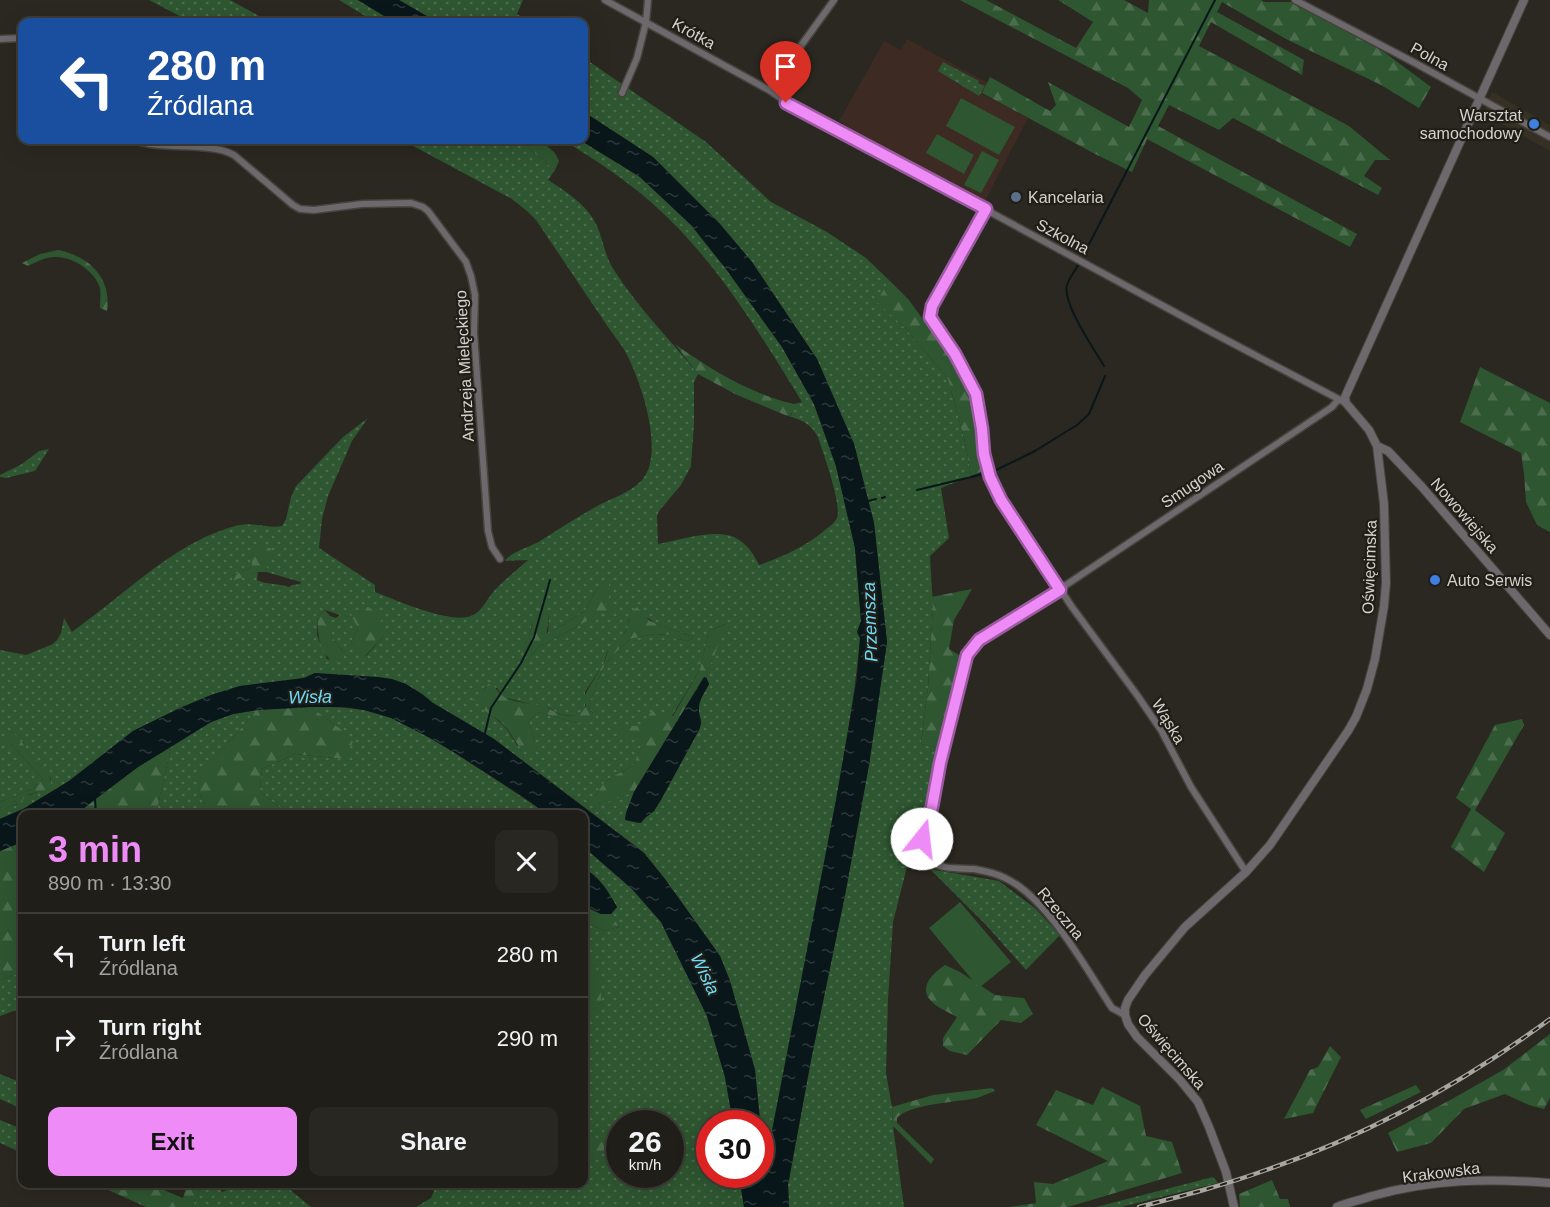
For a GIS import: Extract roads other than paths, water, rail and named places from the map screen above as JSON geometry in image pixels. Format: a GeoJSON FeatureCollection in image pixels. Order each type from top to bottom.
{"type":"FeatureCollection","features":[{"type":"Feature","properties":{"kind":"street","name":"Krótka"},"geometry":{"type":"LineString","coordinates":[[605,0],[769,90]]}},
{"type":"Feature","properties":{"kind":"street"},"geometry":{"type":"LineString","coordinates":[[622,93],[637,58],[646,22],[648,0]]}},
{"type":"Feature","properties":{"kind":"street"},"geometry":{"type":"LineString","coordinates":[[769,90],[834,0]]}},
{"type":"Feature","properties":{"kind":"street","name":"Polna"},"geometry":{"type":"LineString","coordinates":[[1295,0],[1550,136]]}},
{"type":"Feature","properties":{"kind":"street"},"geometry":{"type":"LineString","coordinates":[[1342,401],[1524,0]]}},
{"type":"Feature","properties":{"kind":"street"},"geometry":{"type":"LineString","coordinates":[[0,39],[18,38]]}},
{"type":"Feature","properties":{"kind":"street","name":"Szkolna"},"geometry":{"type":"LineString","coordinates":[[769,90],[800,111],[1342,401]]}},
{"type":"Feature","properties":{"kind":"street","name":"Andrzeja Mielęckiego"},"geometry":{"type":"LineString","coordinates":[[156,144],[213,149],[229,153],[300,209],[314,210],[404,202],[417,205],[428,212],[466,262],[475,295],[474,333],[488,531],[492,547],[500,559]]}},
{"type":"Feature","properties":{"kind":"street","name":"Wąska"},"geometry":{"type":"LineString","coordinates":[[986,209],[932,306],[930,317],[955,354],[976,394],[989,474],[1001,500],[1060,590],[1161,730],[1191,788],[1246,872]]}},
{"type":"Feature","properties":{"kind":"street","name":"Oświęcimska"},"geometry":{"type":"LineString","coordinates":[[1234,1207],[1226,1172],[1198,1102],[1180,1080],[1137,1037],[1128,1024],[1125,1008],[1145,975],[1185,927],[1246,872],[1270,845],[1356,717],[1377,650],[1386,583],[1384,504],[1377,446],[1369,430],[1342,401]]}},
{"type":"Feature","properties":{"kind":"street","name":"Smugowa"},"geometry":{"type":"LineString","coordinates":[[1060,590],[1342,401]]}},
{"type":"Feature","properties":{"kind":"street","name":"Nowowiejska"},"geometry":{"type":"LineString","coordinates":[[1377,446],[1388,451],[1422,486],[1550,635]]}},
{"type":"Feature","properties":{"kind":"street","name":"Rzeczna"},"geometry":{"type":"LineString","coordinates":[[1060,590],[979,640],[967,655],[940,763],[932,807],[917,846],[929,861],[939,866],[990,872],[1007,878],[1024,890],[1064,935],[1112,1008],[1125,1016]]}},
{"type":"Feature","properties":{"kind":"street","name":"Krakowska"},"geometry":{"type":"LineString","coordinates":[[1337,1207],[1387,1192],[1435,1183],[1492,1179],[1550,1183]]}},
{"type":"Feature","properties":{"kind":"water"},"geometry":{"type":"Polygon","coordinates":[[[358,0],[399,0],[430,18],[387,18],[358,0]]]}},
{"type":"Feature","properties":{"kind":"water","name":"Przemsza"},"geometry":{"type":"Polygon","coordinates":[[[588,115],[653,157],[720,224],[752,262],[817,359],[854,444],[874,523],[887,642],[869,765],[788,1185],[789,1207],[744,1207],[741,1188],[774,1188],[774,1120],[836,800],[857,678],[860,638],[857,632],[861,621],[855,548],[836,466],[814,404],[782,347],[691,225],[640,177],[586,144],[588,115]]]}},
{"type":"Feature","properties":{"kind":"water","name":"Wisła"},"geometry":{"type":"Polygon","coordinates":[[[315,673],[392,679],[406,684],[433,703],[494,739],[587,810],[541,810],[455,753],[391,718],[345,707],[311,707],[257,710],[233,714],[211,722],[138,767],[82,810],[21,810],[69,781],[133,731],[180,708],[240,686],[304,678],[315,673]]]}},
{"type":"Feature","properties":{"kind":"water"},"geometry":{"type":"Polygon","coordinates":[[[704,677],[709,684],[699,707],[701,722],[699,730],[661,800],[654,811],[641,823],[625,820],[634,792],[704,677]]]}},
{"type":"Feature","properties":{"kind":"water","name":"Wisła"},"geometry":{"type":"Polygon","coordinates":[[[588,810],[644,853],[720,956],[730,981],[755,1070],[759,1110],[731,1110],[725,1077],[707,1016],[661,922],[632,889],[588,850],[588,810]]]}},
{"type":"Feature","properties":{"kind":"water"},"geometry":{"type":"Polygon","coordinates":[[[18,811],[18,844],[0,851],[0,819],[18,811]]]}},
{"type":"Feature","properties":{"kind":"water"},"geometry":{"type":"Polygon","coordinates":[[[588,871],[599,880],[617,907],[611,914],[601,914],[588,908],[588,871]]]}},
{"type":"Feature","properties":{"kind":"waterway"},"geometry":{"type":"LineString","coordinates":[[1084,254],[1215,0]]}},
{"type":"Feature","properties":{"kind":"waterway"},"geometry":{"type":"LineString","coordinates":[[1078,265],[1067,285],[1069,303],[1104,366]]}},
{"type":"Feature","properties":{"kind":"waterway"},"geometry":{"type":"LineString","coordinates":[[917,490],[992,472],[1035,451],[1077,425],[1089,414],[1105,376]]}},
{"type":"Feature","properties":{"kind":"waterway"},"geometry":{"type":"LineString","coordinates":[[868,501],[876,499]]}},
{"type":"Feature","properties":{"kind":"waterway"},"geometry":{"type":"LineString","coordinates":[[485,733],[491,708],[521,663],[534,637],[550,580]]}},
{"type":"Feature","properties":{"kind":"waterway"},"geometry":{"type":"LineString","coordinates":[[95,799],[96,810]]}},
{"type":"Feature","properties":{"kind":"railway"},"geometry":{"type":"LineString","coordinates":[[1139,1207],[1251,1175],[1341,1141],[1449,1086],[1550,1019]]}},
{"type":"Feature","properties":{"kind":"place","name":"Warsztat samochodowy"},"geometry":{"type":"Point","coordinates":[1534,124]}},
{"type":"Feature","properties":{"kind":"place","name":"Kancelaria"},"geometry":{"type":"Point","coordinates":[1016,197]}},
{"type":"Feature","properties":{"kind":"place","name":"Auto Serwis"},"geometry":{"type":"Point","coordinates":[1435,580]}}]}
